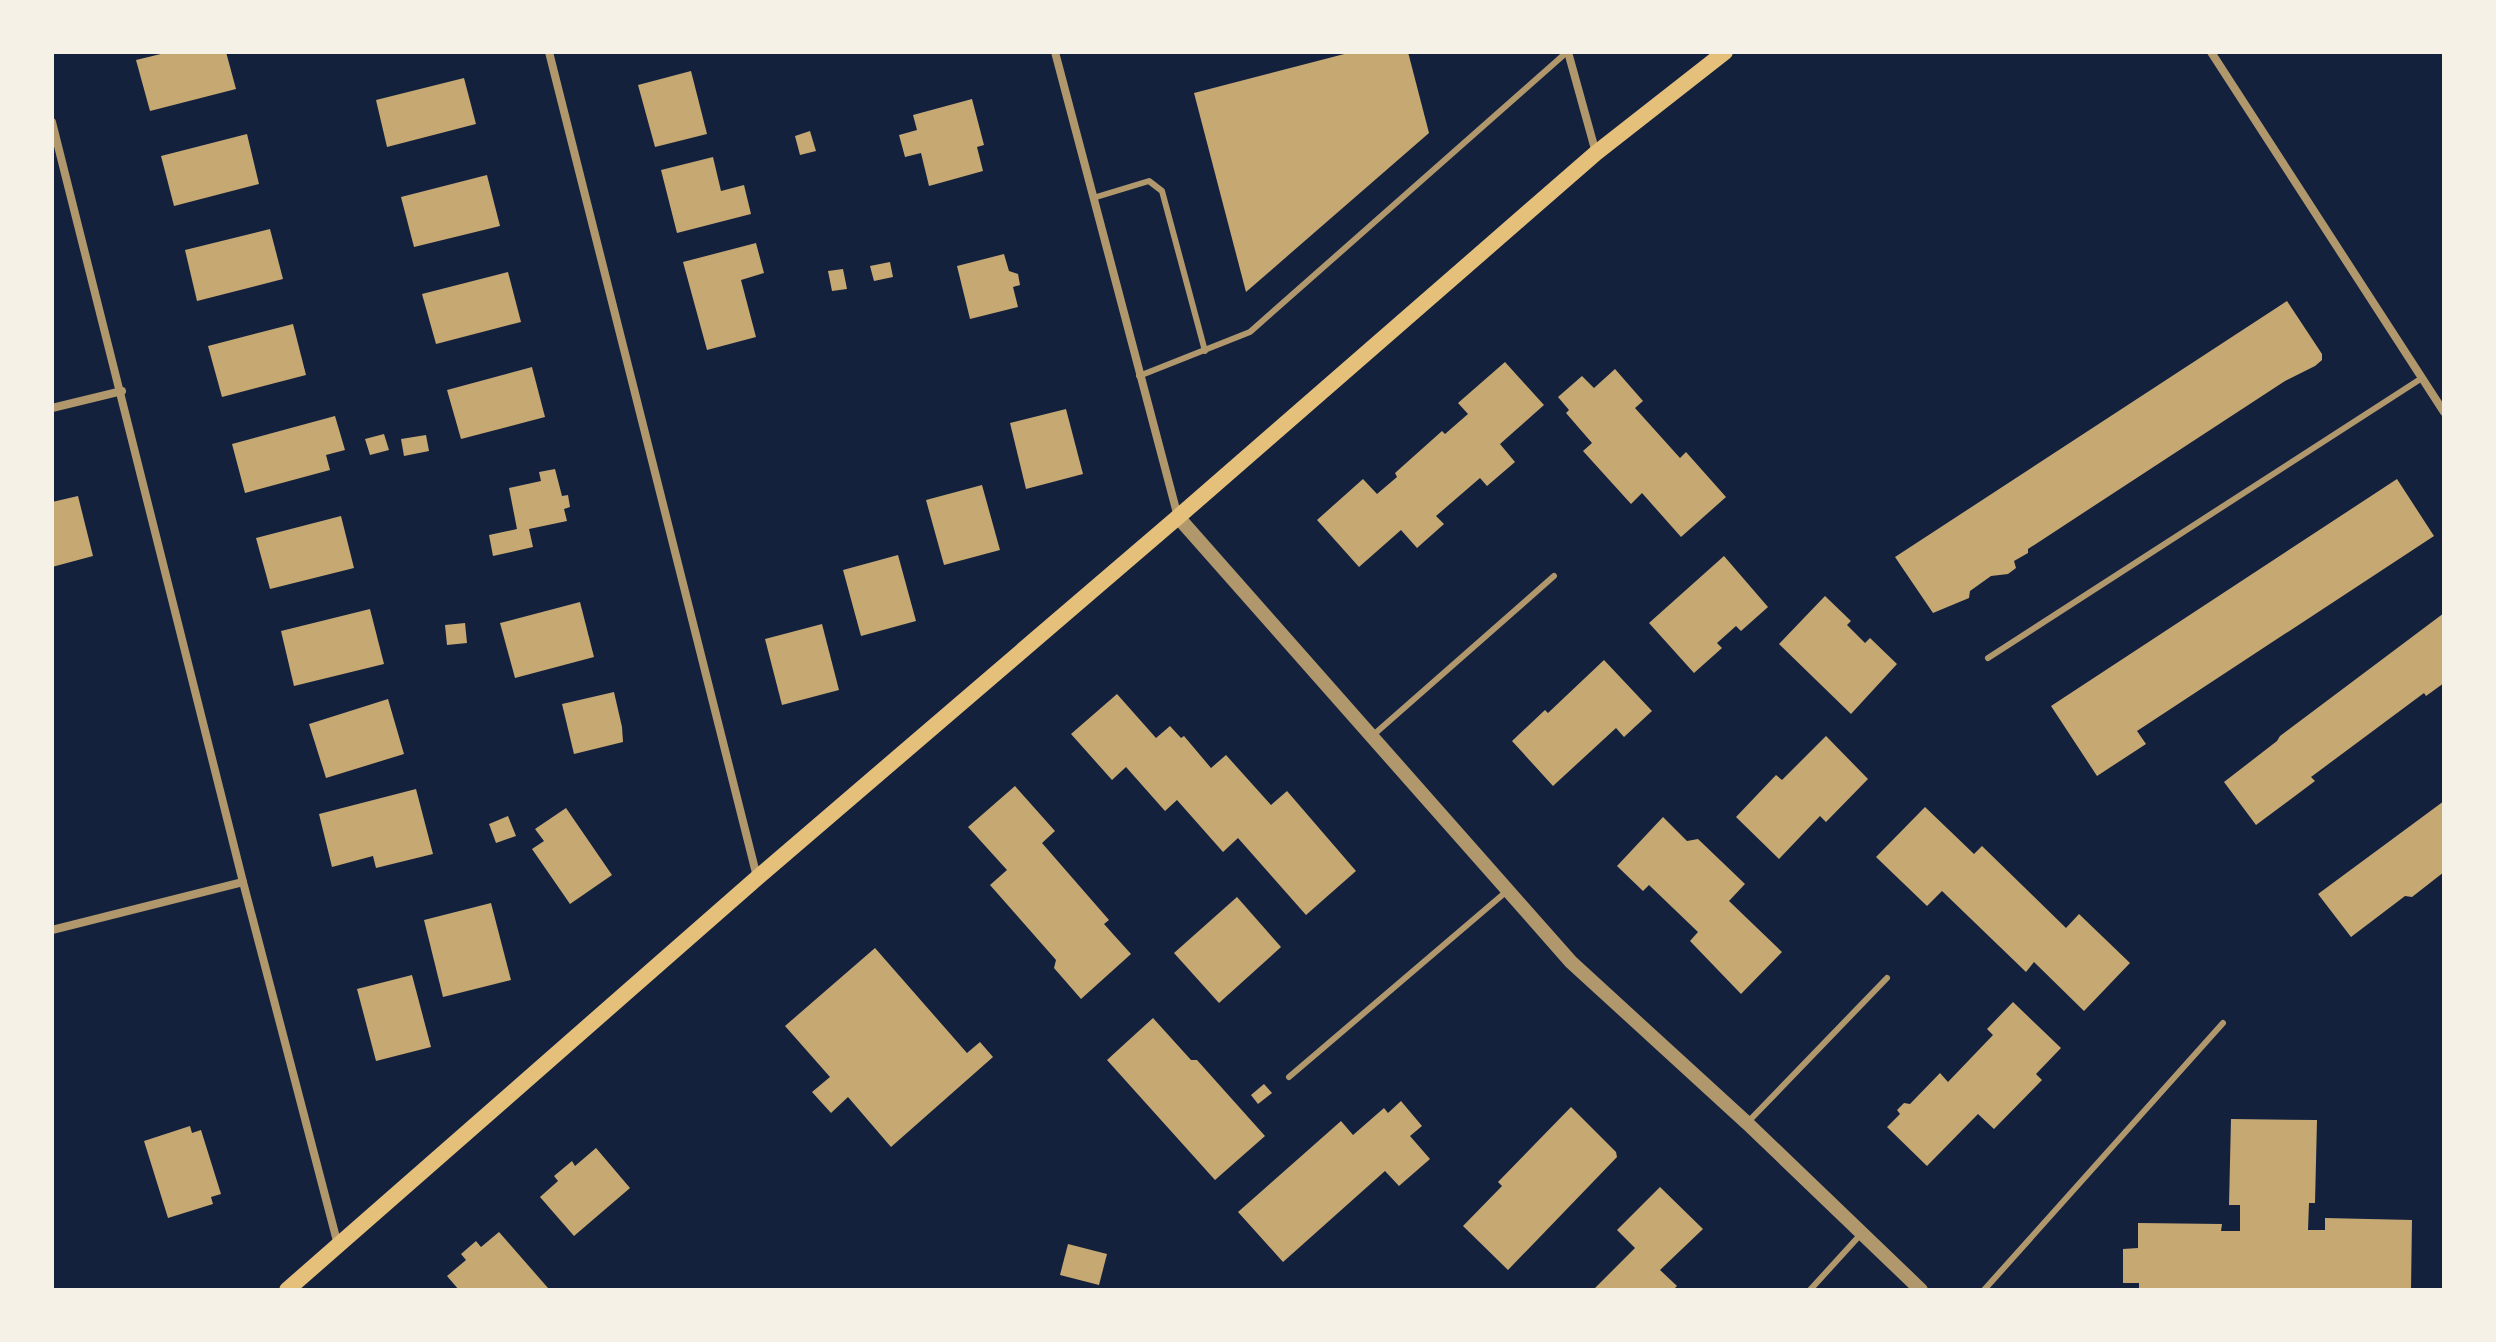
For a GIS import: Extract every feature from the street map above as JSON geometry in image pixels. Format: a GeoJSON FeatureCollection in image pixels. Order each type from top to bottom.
{"type":"FeatureCollection","features":[{"type":"Feature","properties":{"kind":"main road"},"geometry":{"type":"LineString","coordinates":[[287,1290],[757,878],[1596,153],[1725,52]]}},
{"type":"Feature","properties":{"kind":"street"},"geometry":{"type":"LineString","coordinates":[[549,52],[757,878]]}},
{"type":"Feature","properties":{"kind":"street"},"geometry":{"type":"LineString","coordinates":[[1055,52],[1178,517],[1571,962],[1747,1123],[1921,1290]]}},
{"type":"Feature","properties":{"kind":"street"},"geometry":{"type":"LineString","coordinates":[[1568,52],[1596,153]]}},
{"type":"Feature","properties":{"kind":"street"},"geometry":{"type":"LineString","coordinates":[[2211,52],[2444,412]]}},
{"type":"Feature","properties":{"kind":"street"},"geometry":{"type":"LineString","coordinates":[[52,122],[243,882],[338,1245]]}},
{"type":"Feature","properties":{"kind":"street"},"geometry":{"type":"LineString","coordinates":[[52,408],[122,391]]}},
{"type":"Feature","properties":{"kind":"street"},"geometry":{"type":"LineString","coordinates":[[52,930],[243,882]]}},
{"type":"Feature","properties":{"kind":"lane"},"geometry":{"type":"LineString","coordinates":[[1139,376],[1250,332],[1568,52]]}},
{"type":"Feature","properties":{"kind":"lane"},"geometry":{"type":"LineString","coordinates":[[1093,198],[1149,181],[1162,191],[1205,351]]}},
{"type":"Feature","properties":{"kind":"lane"},"geometry":{"type":"LineString","coordinates":[[1988,658],[2422,378]]}},
{"type":"Feature","properties":{"kind":"lane"},"geometry":{"type":"LineString","coordinates":[[1371,737],[1554,576]]}},
{"type":"Feature","properties":{"kind":"lane"},"geometry":{"type":"LineString","coordinates":[[1289,1077],[1507,891]]}},
{"type":"Feature","properties":{"kind":"lane"},"geometry":{"type":"LineString","coordinates":[[1747,1123],[1887,978]]}},
{"type":"Feature","properties":{"kind":"lane"},"geometry":{"type":"LineString","coordinates":[[1984,1290],[2223,1023]]}},
{"type":"Feature","properties":{"kind":"lane"},"geometry":{"type":"LineString","coordinates":[[1810,1290],[1861,1234]]}},
{"type":"Feature","properties":{"kind":"building"},"geometry":{"type":"Polygon","coordinates":[[[169,52],[226,52],[236,89],[150,111],[136,60],[169,52]]]}},
{"type":"Feature","properties":{"kind":"building"},"geometry":{"type":"Polygon","coordinates":[[[1352,52],[1408,52],[1429,133],[1246,292],[1194,93],[1352,52]]]}},
{"type":"Feature","properties":{"kind":"building"},"geometry":{"type":"Polygon","coordinates":[[[691,71],[707,134],[655,147],[638,85],[691,71]]]}},
{"type":"Feature","properties":{"kind":"building"},"geometry":{"type":"Polygon","coordinates":[[[464,78],[476,124],[387,147],[376,100],[464,78]]]}},
{"type":"Feature","properties":{"kind":"building"},"geometry":{"type":"Polygon","coordinates":[[[972,99],[984,145],[977,147],[983,171],[929,186],[921,153],[905,157],[899,135],[917,130],[913,115],[972,99]]]}},
{"type":"Feature","properties":{"kind":"building"},"geometry":{"type":"Polygon","coordinates":[[[810,131],[816,151],[800,155],[795,136],[810,131]]]}},
{"type":"Feature","properties":{"kind":"building"},"geometry":{"type":"Polygon","coordinates":[[[247,134],[259,184],[174,206],[161,156],[247,134]]]}},
{"type":"Feature","properties":{"kind":"building"},"geometry":{"type":"Polygon","coordinates":[[[713,157],[721,191],[744,185],[751,214],[677,233],[661,170],[713,157]]]}},
{"type":"Feature","properties":{"kind":"building"},"geometry":{"type":"Polygon","coordinates":[[[487,175],[500,226],[414,247],[401,197],[487,175]]]}},
{"type":"Feature","properties":{"kind":"building"},"geometry":{"type":"Polygon","coordinates":[[[270,229],[283,279],[197,301],[185,250],[270,229]]]}},
{"type":"Feature","properties":{"kind":"building"},"geometry":{"type":"Polygon","coordinates":[[[756,243],[764,273],[741,280],[756,337],[707,350],[683,262],[756,243]]]}},
{"type":"Feature","properties":{"kind":"building"},"geometry":{"type":"Polygon","coordinates":[[[1004,254],[1009,271],[1018,274],[1020,285],[1013,287],[1018,307],[970,319],[957,266],[1004,254]]]}},
{"type":"Feature","properties":{"kind":"building"},"geometry":{"type":"Polygon","coordinates":[[[890,262],[893,277],[874,281],[870,266],[890,262]]]}},
{"type":"Feature","properties":{"kind":"building"},"geometry":{"type":"Polygon","coordinates":[[[843,269],[847,289],[832,291],[828,271],[843,269]]]}},
{"type":"Feature","properties":{"kind":"building"},"geometry":{"type":"Polygon","coordinates":[[[508,272],[521,322],[436,344],[422,294],[508,272]]]}},
{"type":"Feature","properties":{"kind":"building"},"geometry":{"type":"Polygon","coordinates":[[[2287,301],[2322,354],[2322,360],[2028,549],[2028,553],[2014,561],[2016,568],[2008,574],[1991,576],[1970,591],[1969,598],[1933,613],[1895,557],[2287,301]]]}},
{"type":"Feature","properties":{"kind":"building"},"geometry":{"type":"Polygon","coordinates":[[[293,324],[306,375],[222,397],[208,346],[293,324]]]}},
{"type":"Feature","properties":{"kind":"building"},"geometry":{"type":"Polygon","coordinates":[[[1505,362],[1544,405],[1500,444],[1515,462],[1487,486],[1480,478],[1436,516],[1444,524],[1417,548],[1401,530],[1359,567],[1317,520],[1363,479],[1377,494],[1397,477],[1395,473],[1442,431],[1445,434],[1468,414],[1458,403],[1505,362]]]}},
{"type":"Feature","properties":{"kind":"building"},"geometry":{"type":"Polygon","coordinates":[[[532,367],[545,417],[461,439],[447,390],[532,367]]]}},
{"type":"Feature","properties":{"kind":"building"},"geometry":{"type":"Polygon","coordinates":[[[1615,369],[1643,401],[1635,408],[1680,458],[1686,452],[1726,497],[1681,537],[1642,493],[1631,504],[1583,451],[1592,443],[1566,413],[1569,410],[1558,397],[1582,376],[1594,388],[1615,369]]]}},
{"type":"Feature","properties":{"kind":"building"},"geometry":{"type":"Polygon","coordinates":[[[1066,409],[1083,474],[1026,489],[1010,423],[1066,409]]]}},
{"type":"Feature","properties":{"kind":"building"},"geometry":{"type":"Polygon","coordinates":[[[335,416],[345,450],[326,455],[330,470],[245,493],[232,444],[335,416]]]}},
{"type":"Feature","properties":{"kind":"building"},"geometry":{"type":"Polygon","coordinates":[[[384,434],[389,450],[370,455],[365,439],[384,434]]]}},
{"type":"Feature","properties":{"kind":"building"},"geometry":{"type":"Polygon","coordinates":[[[426,435],[429,451],[404,456],[401,439],[426,435]]]}},
{"type":"Feature","properties":{"kind":"building"},"geometry":{"type":"Polygon","coordinates":[[[555,469],[562,496],[568,495],[570,507],[564,509],[567,521],[529,529],[533,547],[493,556],[489,535],[517,529],[509,488],[541,481],[539,472],[555,469]]]}},
{"type":"Feature","properties":{"kind":"building"},"geometry":{"type":"Polygon","coordinates":[[[2397,479],[2434,536],[2137,731],[2146,744],[2097,776],[2051,706],[2397,479]]]}},
{"type":"Feature","properties":{"kind":"building"},"geometry":{"type":"Polygon","coordinates":[[[982,485],[1000,550],[944,565],[926,500],[982,485]]]}},
{"type":"Feature","properties":{"kind":"building"},"geometry":{"type":"Polygon","coordinates":[[[78,496],[93,556],[52,567],[52,502],[78,496]]]}},
{"type":"Feature","properties":{"kind":"building"},"geometry":{"type":"Polygon","coordinates":[[[341,516],[354,568],[270,589],[256,538],[341,516]]]}},
{"type":"Feature","properties":{"kind":"building"},"geometry":{"type":"Polygon","coordinates":[[[898,555],[916,621],[861,636],[843,570],[898,555]]]}},
{"type":"Feature","properties":{"kind":"building"},"geometry":{"type":"Polygon","coordinates":[[[1724,556],[1768,607],[1741,631],[1736,626],[1717,643],[1722,648],[1694,673],[1649,623],[1724,556]]]}},
{"type":"Feature","properties":{"kind":"building"},"geometry":{"type":"Polygon","coordinates":[[[1825,596],[1851,621],[1847,625],[1865,643],[1870,638],[1897,664],[1851,714],[1779,644],[1825,596]]]}},
{"type":"Feature","properties":{"kind":"building"},"geometry":{"type":"Polygon","coordinates":[[[580,602],[594,657],[515,678],[500,623],[580,602]]]}},
{"type":"Feature","properties":{"kind":"building"},"geometry":{"type":"Polygon","coordinates":[[[370,609],[384,664],[294,686],[281,631],[370,609]]]}},
{"type":"Feature","properties":{"kind":"building"},"geometry":{"type":"Polygon","coordinates":[[[2444,613],[2444,683],[2426,696],[2424,693],[2311,777],[2315,781],[2256,825],[2224,782],[2444,613]]]}},
{"type":"Feature","properties":{"kind":"building"},"geometry":{"type":"Polygon","coordinates":[[[465,623],[467,643],[447,645],[445,625],[465,623]]]}},
{"type":"Feature","properties":{"kind":"building"},"geometry":{"type":"Polygon","coordinates":[[[822,624],[839,690],[782,705],[765,639],[822,624]]]}},
{"type":"Feature","properties":{"kind":"building"},"geometry":{"type":"Polygon","coordinates":[[[1604,660],[1652,711],[1624,737],[1616,728],[1553,786],[1512,741],[1545,710],[1548,713],[1604,660]]]}},
{"type":"Feature","properties":{"kind":"building"},"geometry":{"type":"Polygon","coordinates":[[[614,692],[623,742],[574,754],[562,704],[614,692]]]}},
{"type":"Feature","properties":{"kind":"building"},"geometry":{"type":"Polygon","coordinates":[[[1117,694],[1156,738],[1170,726],[1181,738],[1184,736],[1211,768],[1226,755],[1271,805],[1287,791],[1356,871],[1306,915],[1238,838],[1223,852],[1177,800],[1165,811],[1126,767],[1112,780],[1071,734],[1117,694]]]}},
{"type":"Feature","properties":{"kind":"building"},"geometry":{"type":"Polygon","coordinates":[[[388,699],[404,754],[326,778],[309,724],[388,699]]]}},
{"type":"Feature","properties":{"kind":"building"},"geometry":{"type":"Polygon","coordinates":[[[1826,736],[1868,779],[1826,822],[1820,816],[1779,859],[1736,817],[1776,775],[1782,780],[1826,736]]]}},
{"type":"Feature","properties":{"kind":"building"},"geometry":{"type":"Polygon","coordinates":[[[1015,786],[1055,831],[1042,843],[1109,920],[1104,924],[1131,954],[1081,999],[1054,968],[1056,960],[990,885],[1007,870],[968,827],[1015,786]]]}},
{"type":"Feature","properties":{"kind":"building"},"geometry":{"type":"Polygon","coordinates":[[[416,789],[433,854],[376,868],[373,856],[332,867],[319,814],[416,789]]]}},
{"type":"Feature","properties":{"kind":"building"},"geometry":{"type":"Polygon","coordinates":[[[2444,801],[2444,872],[2412,897],[2405,896],[2351,937],[2318,894],[2444,801]]]}},
{"type":"Feature","properties":{"kind":"building"},"geometry":{"type":"Polygon","coordinates":[[[1925,807],[1974,854],[1982,846],[2066,928],[2079,914],[2130,963],[2084,1011],[2034,962],[2026,972],[1942,891],[1927,906],[1876,857],[1925,807]]]}},
{"type":"Feature","properties":{"kind":"building"},"geometry":{"type":"Polygon","coordinates":[[[566,808],[612,875],[570,904],[532,849],[544,841],[535,829],[566,808]]]}},
{"type":"Feature","properties":{"kind":"building"},"geometry":{"type":"Polygon","coordinates":[[[508,816],[516,836],[496,843],[489,824],[508,816]]]}},
{"type":"Feature","properties":{"kind":"building"},"geometry":{"type":"Polygon","coordinates":[[[1663,817],[1687,841],[1698,839],[1745,884],[1729,901],[1782,952],[1741,994],[1690,941],[1698,932],[1649,885],[1643,891],[1617,866],[1663,817]]]}},
{"type":"Feature","properties":{"kind":"building"},"geometry":{"type":"Polygon","coordinates":[[[1237,897],[1281,947],[1219,1003],[1174,953],[1237,897]]]}},
{"type":"Feature","properties":{"kind":"building"},"geometry":{"type":"Polygon","coordinates":[[[491,903],[511,980],[443,997],[424,920],[491,903]]]}},
{"type":"Feature","properties":{"kind":"building"},"geometry":{"type":"Polygon","coordinates":[[[875,948],[967,1053],[980,1042],[993,1057],[891,1147],[848,1097],[831,1113],[812,1092],[830,1077],[785,1026],[875,948]]]}},
{"type":"Feature","properties":{"kind":"building"},"geometry":{"type":"Polygon","coordinates":[[[412,975],[431,1047],[376,1061],[357,989],[412,975]]]}},
{"type":"Feature","properties":{"kind":"building"},"geometry":{"type":"Polygon","coordinates":[[[2013,1002],[2061,1048],[2036,1074],[2042,1080],[1994,1129],[1978,1114],[1927,1166],[1887,1127],[1900,1114],[1897,1110],[1904,1103],[1910,1104],[1940,1073],[1948,1082],[1993,1035],[1987,1029],[2013,1002]]]}},
{"type":"Feature","properties":{"kind":"building"},"geometry":{"type":"Polygon","coordinates":[[[1153,1018],[1191,1060],[1197,1060],[1265,1136],[1215,1180],[1107,1060],[1153,1018]]]}},
{"type":"Feature","properties":{"kind":"building"},"geometry":{"type":"Polygon","coordinates":[[[1264,1084],[1272,1093],[1258,1104],[1251,1095],[1264,1084]]]}},
{"type":"Feature","properties":{"kind":"building"},"geometry":{"type":"Polygon","coordinates":[[[1401,1101],[1422,1126],[1410,1136],[1430,1159],[1399,1186],[1385,1171],[1283,1262],[1238,1212],[1341,1121],[1353,1135],[1384,1108],[1388,1113],[1401,1101]]]}},
{"type":"Feature","properties":{"kind":"building"},"geometry":{"type":"Polygon","coordinates":[[[1571,1107],[1616,1152],[1617,1157],[1508,1270],[1463,1226],[1502,1186],[1498,1182],[1571,1107]]]}},
{"type":"Feature","properties":{"kind":"building"},"geometry":{"type":"Polygon","coordinates":[[[2231,1119],[2317,1120],[2315,1203],[2309,1203],[2308,1230],[2325,1230],[2325,1218],[2412,1220],[2411,1290],[2139,1290],[2139,1283],[2123,1283],[2123,1249],[2138,1248],[2138,1223],[2222,1224],[2221,1231],[2240,1231],[2240,1205],[2229,1205],[2231,1119]]]}},
{"type":"Feature","properties":{"kind":"building"},"geometry":{"type":"Polygon","coordinates":[[[190,1126],[192,1133],[201,1130],[221,1194],[211,1197],[213,1204],[168,1218],[144,1141],[190,1126]]]}},
{"type":"Feature","properties":{"kind":"building"},"geometry":{"type":"Polygon","coordinates":[[[596,1148],[630,1188],[574,1236],[540,1197],[558,1181],[554,1176],[572,1161],[575,1166],[596,1148]]]}},
{"type":"Feature","properties":{"kind":"building"},"geometry":{"type":"Polygon","coordinates":[[[1660,1187],[1703,1229],[1660,1270],[1677,1286],[1673,1290],[1593,1290],[1635,1248],[1617,1230],[1660,1187]]]}},
{"type":"Feature","properties":{"kind":"building"},"geometry":{"type":"Polygon","coordinates":[[[499,1232],[548,1288],[459,1290],[447,1276],[466,1260],[461,1254],[476,1241],[481,1247],[499,1232]]]}},
{"type":"Feature","properties":{"kind":"building"},"geometry":{"type":"Polygon","coordinates":[[[1068,1244],[1107,1254],[1099,1285],[1060,1275],[1068,1244]]]}}]}
